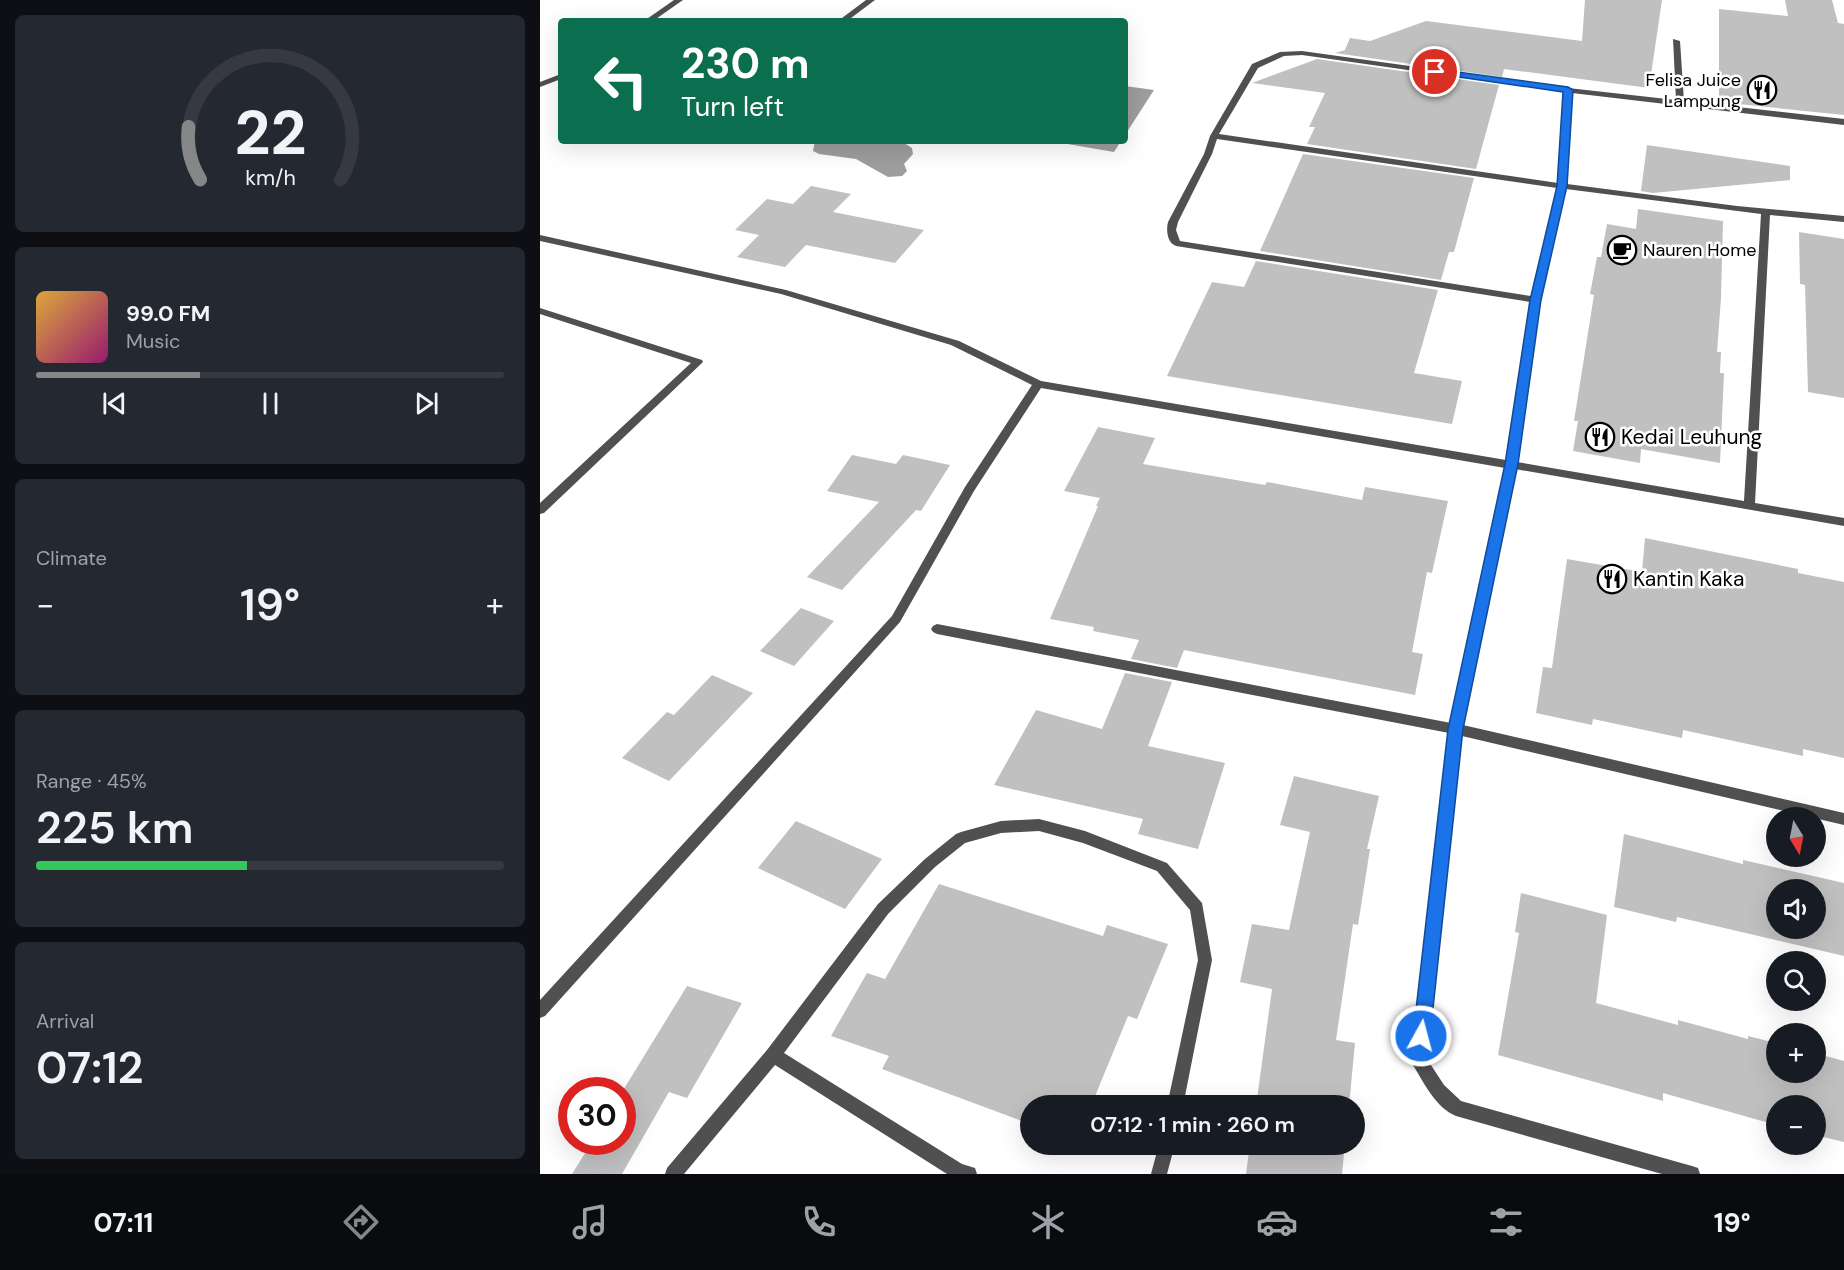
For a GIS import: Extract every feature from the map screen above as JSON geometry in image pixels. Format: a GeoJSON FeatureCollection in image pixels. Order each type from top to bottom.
{"type":"FeatureCollection","features":[{"type":"Feature","properties":{"kind":"street"},"geometry":{"type":"LineString","coordinates":[[652,18],[679,0]]}},
{"type":"Feature","properties":{"kind":"street"},"geometry":{"type":"LineString","coordinates":[[846,18],[871,0]]}},
{"type":"Feature","properties":{"kind":"street"},"geometry":{"type":"LineString","coordinates":[[1676,41],[1680,103]]}},
{"type":"Feature","properties":{"kind":"street"},"geometry":{"type":"LineString","coordinates":[[1535,300],[1176,243],[1171,230],[1208,154],[1214,136],[1255,66],[1283,54],[1302,53],[1568,90],[1844,122]]}},
{"type":"Feature","properties":{"kind":"street"},"geometry":{"type":"LineString","coordinates":[[540,84],[558,77]]}},
{"type":"Feature","properties":{"kind":"street"},"geometry":{"type":"LineString","coordinates":[[1568,90],[1562,186],[1535,300],[1511,464],[1456,729],[1419,1060],[1438,1090],[1456,1108],[1692,1174]]}},
{"type":"Feature","properties":{"kind":"street"},"geometry":{"type":"LineString","coordinates":[[1214,136],[1331,156],[1766,212],[1844,219]]}},
{"type":"Feature","properties":{"kind":"street"},"geometry":{"type":"LineString","coordinates":[[1749,505],[1766,212]]}},
{"type":"Feature","properties":{"kind":"street"},"geometry":{"type":"LineString","coordinates":[[540,238],[783,292],[955,343],[1038,384],[1844,522]]}},
{"type":"Feature","properties":{"kind":"street"},"geometry":{"type":"LineString","coordinates":[[540,310],[698,363],[540,510]]}},
{"type":"Feature","properties":{"kind":"street"},"geometry":{"type":"LineString","coordinates":[[540,1011],[896,619],[969,490],[1038,384]]}},
{"type":"Feature","properties":{"kind":"street"},"geometry":{"type":"LineString","coordinates":[[938,629],[1456,729],[1844,819]]}},
{"type":"Feature","properties":{"kind":"street"},"geometry":{"type":"LineString","coordinates":[[673,1174],[772,1055],[883,909],[930,863],[962,838],[1001,827],[1039,825],[1085,837],[1162,867],[1197,908],[1205,960],[1177,1095]]}},
{"type":"Feature","properties":{"kind":"street"},"geometry":{"type":"LineString","coordinates":[[772,1055],[962,1173]]}},
{"type":"Feature","properties":{"kind":"street"},"geometry":{"type":"LineString","coordinates":[[1159,1174],[1164,1155]]}},
{"type":"Feature","properties":{"kind":"shaded area"},"geometry":{"type":"Polygon","coordinates":[[[1128,86],[1154,90],[1128,130],[1128,86]]]}},
{"type":"Feature","properties":{"kind":"shaded area"},"geometry":{"type":"Polygon","coordinates":[[[814,144],[906,144],[912,148],[913,154],[904,164],[907,171],[902,176],[888,177],[856,159],[819,154],[813,151],[814,144]]]}},
{"type":"Feature","properties":{"kind":"shaded area"},"geometry":{"type":"Polygon","coordinates":[[[1067,144],[1119,144],[1114,152],[1067,144]]]}},
{"type":"Feature","properties":{"kind":"building"},"geometry":{"type":"Polygon","coordinates":[[[1585,0],[1662,0],[1649,88],[1504,69],[1502,77],[1335,53],[1345,50],[1350,38],[1370,41],[1426,21],[1582,41],[1585,0]]]}},
{"type":"Feature","properties":{"kind":"building"},"geometry":{"type":"Polygon","coordinates":[[[1785,0],[1832,0],[1838,23],[1844,24],[1844,115],[1719,102],[1719,9],[1788,16],[1785,0]]]}},
{"type":"Feature","properties":{"kind":"building"},"geometry":{"type":"Polygon","coordinates":[[[1317,59],[1499,85],[1476,169],[1307,144],[1315,127],[1309,127],[1325,93],[1252,83],[1317,59]]]}},
{"type":"Feature","properties":{"kind":"building"},"geometry":{"type":"Polygon","coordinates":[[[1647,145],[1790,166],[1790,180],[1653,193],[1641,191],[1647,145]]]}},
{"type":"Feature","properties":{"kind":"building"},"geometry":{"type":"Polygon","coordinates":[[[1303,154],[1474,178],[1454,252],[1449,252],[1441,280],[1260,251],[1303,154]]]}},
{"type":"Feature","properties":{"kind":"building"},"geometry":{"type":"Polygon","coordinates":[[[811,186],[851,194],[833,212],[924,230],[895,263],[806,245],[785,267],[737,257],[759,235],[735,230],[767,199],[793,204],[811,186]]]}},
{"type":"Feature","properties":{"kind":"building"},"geometry":{"type":"Polygon","coordinates":[[[1638,209],[1723,221],[1717,352],[1721,352],[1720,373],[1724,373],[1720,463],[1641,449],[1640,463],[1573,451],[1578,421],[1574,421],[1594,295],[1590,294],[1597,257],[1601,257],[1607,224],[1636,229],[1638,209]]]}},
{"type":"Feature","properties":{"kind":"building"},"geometry":{"type":"Polygon","coordinates":[[[1799,232],[1844,239],[1844,398],[1808,392],[1805,285],[1800,284],[1799,232]]]}},
{"type":"Feature","properties":{"kind":"building"},"geometry":{"type":"Polygon","coordinates":[[[1256,261],[1438,290],[1414,373],[1462,381],[1452,424],[1167,376],[1212,282],[1244,287],[1256,261]]]}},
{"type":"Feature","properties":{"kind":"building"},"geometry":{"type":"Polygon","coordinates":[[[1098,427],[1155,438],[1143,464],[1265,485],[1267,482],[1362,500],[1365,487],[1448,501],[1432,573],[1427,572],[1412,652],[1423,654],[1415,695],[1184,650],[1177,668],[1131,659],[1139,640],[1093,631],[1094,627],[1050,619],[1100,498],[1064,491],[1098,427]]]}},
{"type":"Feature","properties":{"kind":"building"},"geometry":{"type":"Polygon","coordinates":[[[852,455],[896,464],[903,455],[950,465],[921,511],[916,510],[842,590],[807,577],[879,502],[827,491],[852,455]]]}},
{"type":"Feature","properties":{"kind":"building"},"geometry":{"type":"Polygon","coordinates":[[[1645,538],[1798,569],[1798,573],[1844,582],[1844,758],[1803,749],[1803,756],[1683,730],[1682,738],[1593,719],[1592,725],[1536,713],[1543,667],[1552,668],[1567,559],[1642,572],[1645,538]]]}},
{"type":"Feature","properties":{"kind":"building"},"geometry":{"type":"Polygon","coordinates":[[[801,608],[834,621],[794,666],[760,651],[801,608]]]}},
{"type":"Feature","properties":{"kind":"building"},"geometry":{"type":"Polygon","coordinates":[[[1125,673],[1172,682],[1148,746],[1225,763],[1198,849],[1138,834],[1143,819],[994,785],[1036,710],[1102,729],[1125,673]]]}},
{"type":"Feature","properties":{"kind":"building"},"geometry":{"type":"Polygon","coordinates":[[[712,675],[753,693],[669,781],[622,758],[667,712],[674,715],[712,675]]]}},
{"type":"Feature","properties":{"kind":"building"},"geometry":{"type":"Polygon","coordinates":[[[1294,776],[1379,796],[1367,849],[1370,849],[1358,925],[1353,924],[1336,1040],[1355,1043],[1350,1095],[1258,1095],[1272,989],[1240,982],[1252,924],[1289,930],[1310,832],[1280,825],[1294,776]]]}},
{"type":"Feature","properties":{"kind":"building"},"geometry":{"type":"Polygon","coordinates":[[[796,821],[882,859],[845,909],[758,868],[796,821]]]}},
{"type":"Feature","properties":{"kind":"building"},"geometry":{"type":"Polygon","coordinates":[[[1624,834],[1743,864],[1743,860],[1844,883],[1844,956],[1771,939],[1826,939],[1826,879],[1766,879],[1766,938],[1677,917],[1676,922],[1614,907],[1624,834]]]}},
{"type":"Feature","properties":{"kind":"building"},"geometry":{"type":"Polygon","coordinates":[[[939,884],[1103,936],[1107,925],[1168,944],[1137,1019],[1128,1016],[1096,1095],[1020,1095],[1020,1120],[882,1069],[889,1056],[831,1036],[867,973],[885,979],[939,884]]]}},
{"type":"Feature","properties":{"kind":"building"},"geometry":{"type":"Polygon","coordinates":[[[1521,893],[1607,915],[1596,1003],[1678,1025],[1678,1020],[1748,1039],[1748,1036],[1766,1040],[1766,1083],[1826,1083],[1826,1056],[1844,1061],[1844,1142],[1826,1138],[1826,1095],[1766,1095],[1766,1122],[1663,1093],[1663,1101],[1498,1055],[1519,933],[1515,932],[1521,893]]]}},
{"type":"Feature","properties":{"kind":"building"},"geometry":{"type":"Polygon","coordinates":[[[687,986],[742,1003],[687,1098],[669,1092],[636,1150],[636,1077],[631,1077],[687,986]]]}},
{"type":"Feature","properties":{"kind":"building"},"geometry":{"type":"Polygon","coordinates":[[[584,1155],[633,1155],[622,1174],[572,1174],[584,1155]]]}},
{"type":"Feature","properties":{"kind":"building"},"geometry":{"type":"Polygon","coordinates":[[[1249,1155],[1344,1155],[1342,1174],[1246,1174],[1249,1155]]]}},
{"type":"Feature","properties":{"kind":"place","name":"Felisa Juice Lampung"},"geometry":{"type":"Point","coordinates":[1762,90]}},
{"type":"Feature","properties":{"kind":"place","name":"Nauren Home"},"geometry":{"type":"Point","coordinates":[1622,250]}},
{"type":"Feature","properties":{"kind":"place","name":"Kedai Leuhung"},"geometry":{"type":"Point","coordinates":[1600,437]}},
{"type":"Feature","properties":{"kind":"place","name":"Kantin Kaka"},"geometry":{"type":"Point","coordinates":[1612,579]}},
{"type":"Feature","properties":{"kind":"route"},"geometry":{"type":"LineString","coordinates":[[1421,1036],[1456,729],[1511,464],[1535,300],[1562,186],[1568,90],[1435,72]]}}]}
